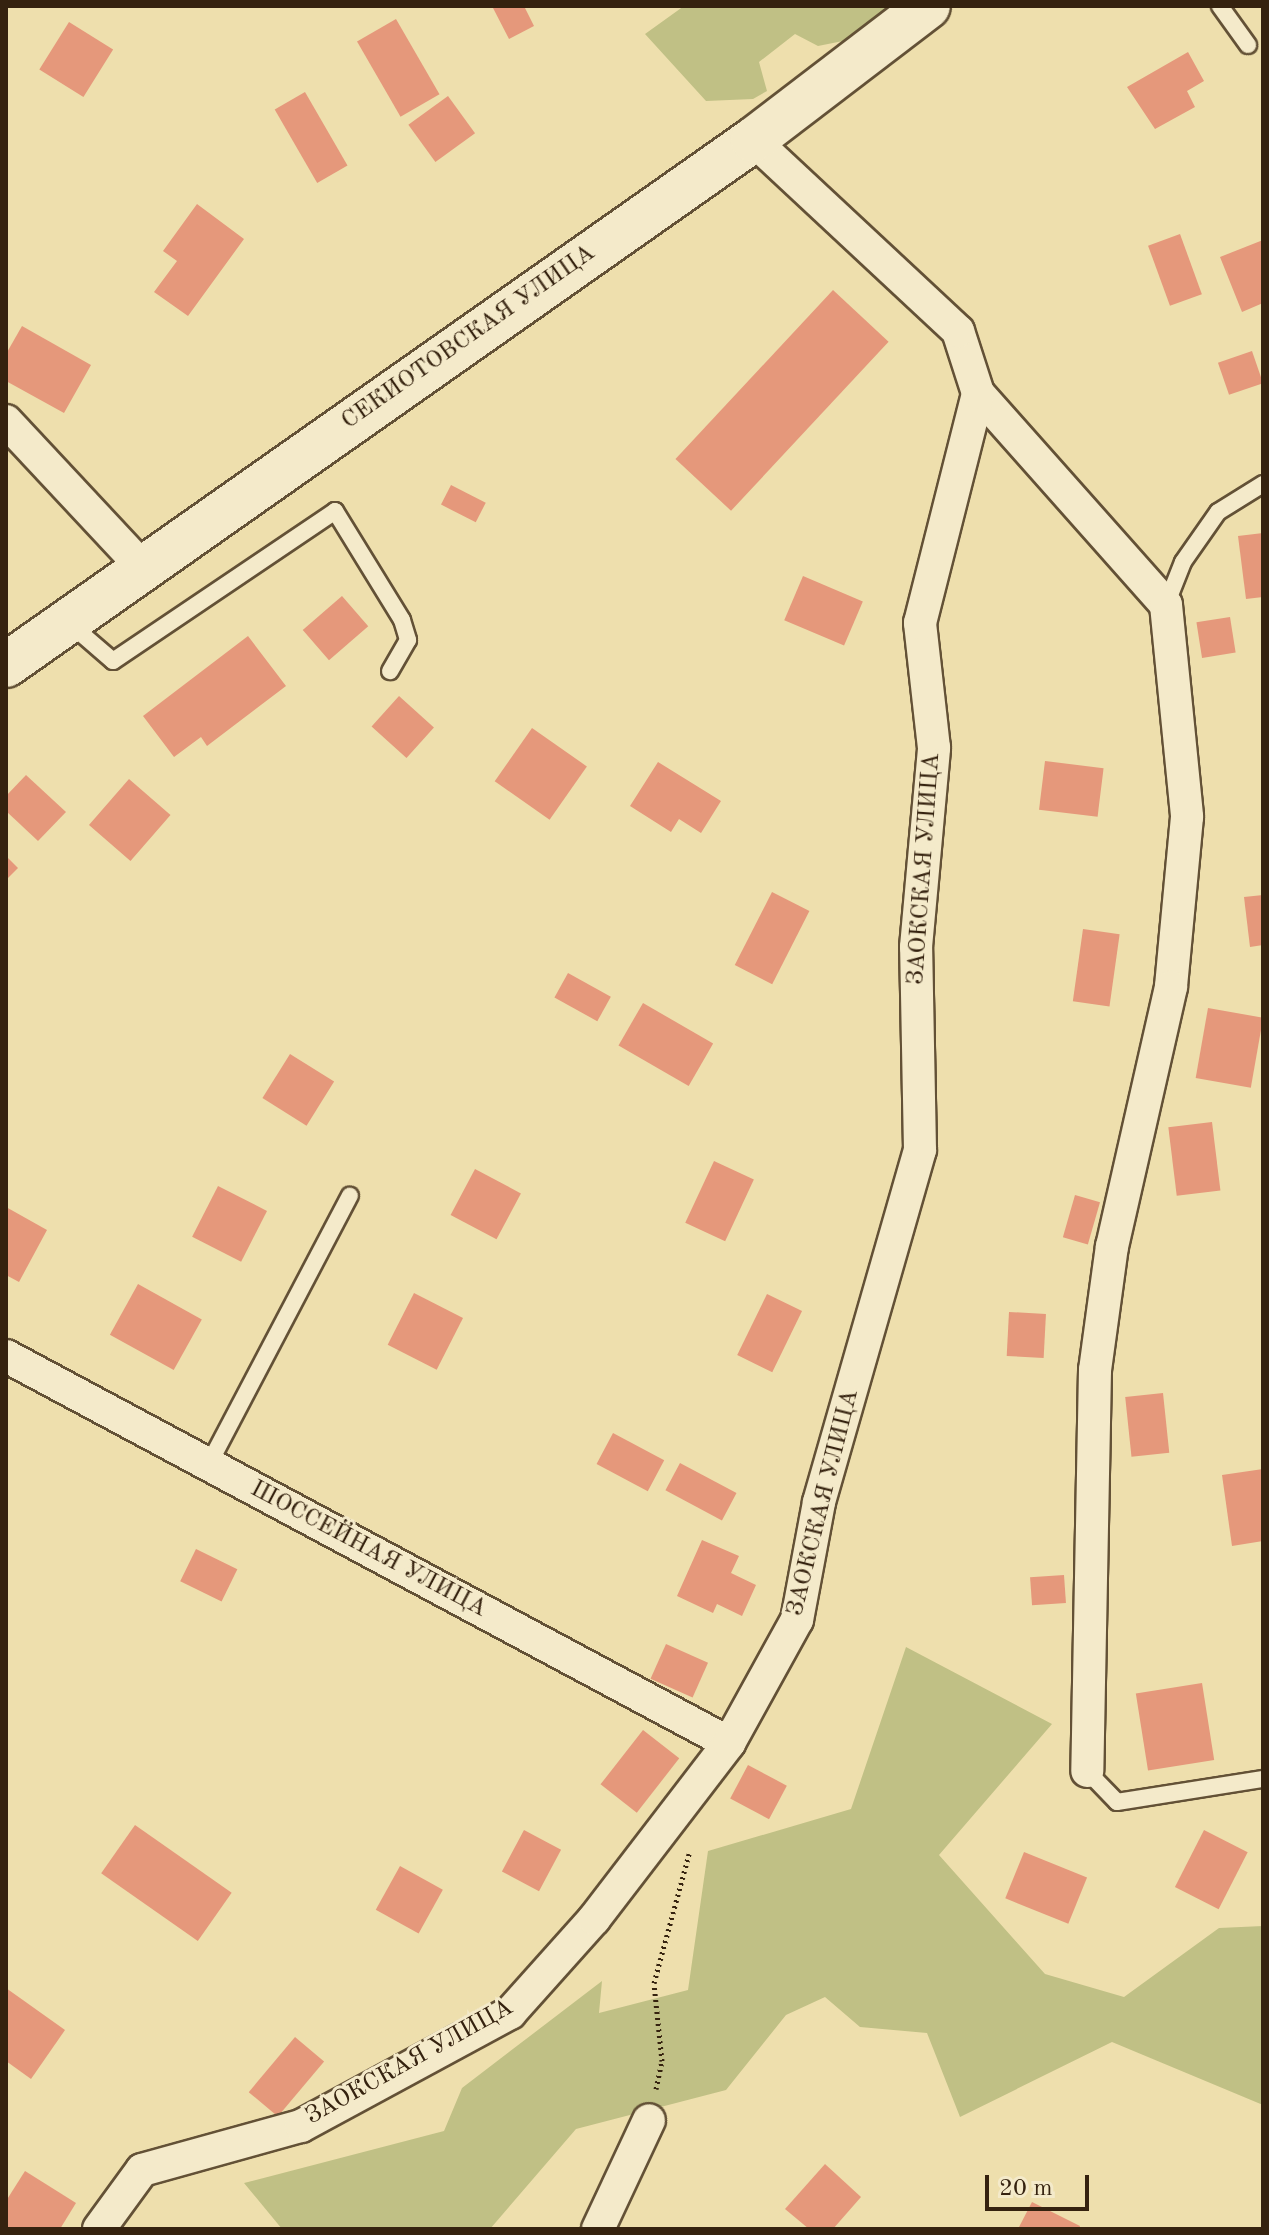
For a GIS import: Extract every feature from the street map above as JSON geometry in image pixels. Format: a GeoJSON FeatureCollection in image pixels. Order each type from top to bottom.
{"type":"FeatureCollection","features":[{"type":"Feature","properties":{"kind":"main road","name":"СЕКИОТОВСКАЯ УЛИЦА"},"geometry":{"type":"LineString","coordinates":[[6,665],[753,140],[928,6]]}},
{"type":"Feature","properties":{"kind":"street"},"geometry":{"type":"LineString","coordinates":[[753,140],[958,331],[978,393],[1166,605],[1187,817],[1171,987],[1112,1246],[1095,1370],[1087,1771]]}},
{"type":"Feature","properties":{"kind":"street","name":"ЗАОКСКАЯ УЛИЦА"},"geometry":{"type":"LineString","coordinates":[[99,2229],[142,2170],[301,2126],[510,2013],[594,1919],[729,1743],[797,1620],[819,1502],[920,1150],[916,947],[934,748],[920,623],[978,393]]}},
{"type":"Feature","properties":{"kind":"street"},"geometry":{"type":"LineString","coordinates":[[6,421],[144,569]]}},
{"type":"Feature","properties":{"kind":"street","name":"ШОССЕЙНАЯ УЛИЦА"},"geometry":{"type":"LineString","coordinates":[[6,1356],[729,1743]]}},
{"type":"Feature","properties":{"kind":"street"},"geometry":{"type":"LineString","coordinates":[[598,2229],[649,2120]]}},
{"type":"Feature","properties":{"kind":"lane"},"geometry":{"type":"LineString","coordinates":[[1220,6],[1248,45]]}},
{"type":"Feature","properties":{"kind":"lane"},"geometry":{"type":"LineString","coordinates":[[1166,605],[1183,562],[1218,512],[1263,484]]}},
{"type":"Feature","properties":{"kind":"lane"},"geometry":{"type":"LineString","coordinates":[[68,622],[113,661],[335,511],[402,620],[408,640],[390,671]]}},
{"type":"Feature","properties":{"kind":"lane"},"geometry":{"type":"LineString","coordinates":[[209,1464],[350,1196]]}},
{"type":"Feature","properties":{"kind":"lane"},"geometry":{"type":"LineString","coordinates":[[1087,1771],[1117,1802],[1263,1779]]}},
{"type":"Feature","properties":{"kind":"path"},"geometry":{"type":"LineString","coordinates":[[649,2120],[662,2061],[654,1983],[691,1847]]}},
{"type":"Feature","properties":{"kind":"green space"},"geometry":{"type":"Polygon","coordinates":[[[684,6],[904,6],[853,39],[818,46],[795,34],[759,62],[767,91],[753,99],[706,101],[645,34],[684,6]]]}},
{"type":"Feature","properties":{"kind":"green space"},"geometry":{"type":"Polygon","coordinates":[[[906,1647],[1052,1724],[939,1855],[1045,1974],[1124,1997],[1219,1928],[1263,1926],[1263,2105],[1112,2042],[960,2117],[927,2033],[860,2027],[825,1997],[786,2015],[726,2090],[576,2129],[490,2229],[282,2229],[244,2183],[444,2131],[462,2088],[602,1981],[599,2013],[688,1990],[708,1851],[851,1809],[906,1647]]]}},
{"type":"Feature","properties":{"kind":"building"},"geometry":{"type":"Polygon","coordinates":[[[492,6],[524,6],[534,26],[509,39],[492,6]]]}},
{"type":"Feature","properties":{"kind":"building"},"geometry":{"type":"Polygon","coordinates":[[[396,19],[440,94],[401,117],[357,42],[396,19]]]}},
{"type":"Feature","properties":{"kind":"building"},"geometry":{"type":"Polygon","coordinates":[[[69,22],[113,50],[83,97],[39,69],[69,22]]]}},
{"type":"Feature","properties":{"kind":"building"},"geometry":{"type":"Polygon","coordinates":[[[1188,52],[1204,81],[1187,91],[1195,107],[1155,129],[1127,87],[1188,52]]]}},
{"type":"Feature","properties":{"kind":"building"},"geometry":{"type":"Polygon","coordinates":[[[305,92],[348,166],[317,183],[275,110],[305,92]]]}},
{"type":"Feature","properties":{"kind":"building"},"geometry":{"type":"Polygon","coordinates":[[[448,96],[475,133],[435,162],[408,125],[448,96]]]}},
{"type":"Feature","properties":{"kind":"building"},"geometry":{"type":"Polygon","coordinates":[[[197,204],[244,239],[188,316],[154,292],[177,261],[163,251],[197,204]]]}},
{"type":"Feature","properties":{"kind":"building"},"geometry":{"type":"Polygon","coordinates":[[[1180,234],[1202,294],[1170,306],[1148,246],[1180,234]]]}},
{"type":"Feature","properties":{"kind":"building"},"geometry":{"type":"Polygon","coordinates":[[[1263,240],[1263,303],[1242,312],[1220,257],[1263,240]]]}},
{"type":"Feature","properties":{"kind":"building"},"geometry":{"type":"Polygon","coordinates":[[[833,290],[889,342],[731,511],[675,459],[833,290]]]}},
{"type":"Feature","properties":{"kind":"building"},"geometry":{"type":"Polygon","coordinates":[[[22,326],[91,365],[64,413],[6,381],[6,354],[22,326]]]}},
{"type":"Feature","properties":{"kind":"building"},"geometry":{"type":"Polygon","coordinates":[[[1252,351],[1263,383],[1229,395],[1218,363],[1252,351]]]}},
{"type":"Feature","properties":{"kind":"building"},"geometry":{"type":"Polygon","coordinates":[[[451,485],[486,503],[476,522],[441,505],[451,485]]]}},
{"type":"Feature","properties":{"kind":"building"},"geometry":{"type":"Polygon","coordinates":[[[1263,533],[1263,597],[1246,599],[1238,536],[1263,533]]]}},
{"type":"Feature","properties":{"kind":"building"},"geometry":{"type":"Polygon","coordinates":[[[803,576],[863,601],[844,646],[784,620],[803,576]]]}},
{"type":"Feature","properties":{"kind":"building"},"geometry":{"type":"Polygon","coordinates":[[[342,596],[368,626],[329,660],[303,630],[342,596]]]}},
{"type":"Feature","properties":{"kind":"building"},"geometry":{"type":"Polygon","coordinates":[[[1230,617],[1236,653],[1202,658],[1196,622],[1230,617]]]}},
{"type":"Feature","properties":{"kind":"building"},"geometry":{"type":"Polygon","coordinates":[[[248,636],[286,686],[207,746],[201,737],[174,757],[143,716],[248,636]]]}},
{"type":"Feature","properties":{"kind":"building"},"geometry":{"type":"Polygon","coordinates":[[[399,696],[434,727],[406,758],[372,726],[399,696]]]}},
{"type":"Feature","properties":{"kind":"building"},"geometry":{"type":"Polygon","coordinates":[[[532,728],[587,766],[550,820],[495,781],[532,728]]]}},
{"type":"Feature","properties":{"kind":"building"},"geometry":{"type":"Polygon","coordinates":[[[1045,761],[1104,768],[1098,817],[1039,810],[1045,761]]]}},
{"type":"Feature","properties":{"kind":"building"},"geometry":{"type":"Polygon","coordinates":[[[658,762],[721,801],[701,833],[679,819],[671,832],[630,806],[658,762]]]}},
{"type":"Feature","properties":{"kind":"building"},"geometry":{"type":"Polygon","coordinates":[[[26,775],[66,812],[38,841],[6,811],[6,796],[26,775]]]}},
{"type":"Feature","properties":{"kind":"building"},"geometry":{"type":"Polygon","coordinates":[[[129,779],[171,815],[130,861],[89,825],[129,779]]]}},
{"type":"Feature","properties":{"kind":"building"},"geometry":{"type":"Polygon","coordinates":[[[6,856],[18,868],[6,880],[6,856]]]}},
{"type":"Feature","properties":{"kind":"building"},"geometry":{"type":"Polygon","coordinates":[[[772,892],[809,911],[772,984],[735,965],[772,892]]]}},
{"type":"Feature","properties":{"kind":"building"},"geometry":{"type":"Polygon","coordinates":[[[1263,895],[1263,945],[1250,947],[1244,897],[1263,895]]]}},
{"type":"Feature","properties":{"kind":"building"},"geometry":{"type":"Polygon","coordinates":[[[1083,929],[1120,934],[1109,1006],[1073,1001],[1083,929]]]}},
{"type":"Feature","properties":{"kind":"building"},"geometry":{"type":"Polygon","coordinates":[[[568,973],[611,997],[597,1021],[554,997],[568,973]]]}},
{"type":"Feature","properties":{"kind":"building"},"geometry":{"type":"Polygon","coordinates":[[[643,1003],[713,1044],[689,1086],[619,1045],[643,1003]]]}},
{"type":"Feature","properties":{"kind":"building"},"geometry":{"type":"Polygon","coordinates":[[[1208,1008],[1263,1018],[1251,1088],[1196,1078],[1208,1008]]]}},
{"type":"Feature","properties":{"kind":"building"},"geometry":{"type":"Polygon","coordinates":[[[290,1054],[334,1082],[307,1126],[262,1098],[290,1054]]]}},
{"type":"Feature","properties":{"kind":"building"},"geometry":{"type":"Polygon","coordinates":[[[1212,1122],[1220,1190],[1177,1196],[1168,1127],[1212,1122]]]}},
{"type":"Feature","properties":{"kind":"building"},"geometry":{"type":"Polygon","coordinates":[[[714,1161],[754,1180],[725,1241],[685,1223],[714,1161]]]}},
{"type":"Feature","properties":{"kind":"building"},"geometry":{"type":"Polygon","coordinates":[[[475,1169],[521,1193],[497,1239],[451,1215],[475,1169]]]}},
{"type":"Feature","properties":{"kind":"building"},"geometry":{"type":"Polygon","coordinates":[[[218,1186],[267,1211],[241,1262],[192,1237],[218,1186]]]}},
{"type":"Feature","properties":{"kind":"building"},"geometry":{"type":"Polygon","coordinates":[[[1075,1195],[1100,1202],[1088,1244],[1063,1237],[1075,1195]]]}},
{"type":"Feature","properties":{"kind":"building"},"geometry":{"type":"Polygon","coordinates":[[[6,1207],[47,1230],[19,1282],[6,1275],[6,1207]]]}},
{"type":"Feature","properties":{"kind":"building"},"geometry":{"type":"Polygon","coordinates":[[[138,1284],[202,1319],[174,1370],[110,1335],[138,1284]]]}},
{"type":"Feature","properties":{"kind":"building"},"geometry":{"type":"Polygon","coordinates":[[[414,1293],[463,1318],[437,1370],[388,1345],[414,1293]]]}},
{"type":"Feature","properties":{"kind":"building"},"geometry":{"type":"Polygon","coordinates":[[[767,1294],[802,1311],[772,1372],[737,1355],[767,1294]]]}},
{"type":"Feature","properties":{"kind":"building"},"geometry":{"type":"Polygon","coordinates":[[[1009,1312],[1046,1314],[1044,1358],[1007,1356],[1009,1312]]]}},
{"type":"Feature","properties":{"kind":"building"},"geometry":{"type":"Polygon","coordinates":[[[1163,1393],[1169,1453],[1131,1457],[1125,1397],[1163,1393]]]}},
{"type":"Feature","properties":{"kind":"building"},"geometry":{"type":"Polygon","coordinates":[[[613,1433],[664,1460],[648,1491],[597,1464],[613,1433]]]}},
{"type":"Feature","properties":{"kind":"building"},"geometry":{"type":"Polygon","coordinates":[[[680,1463],[737,1493],[722,1520],[665,1490],[680,1463]]]}},
{"type":"Feature","properties":{"kind":"building"},"geometry":{"type":"Polygon","coordinates":[[[1263,1469],[1263,1541],[1232,1546],[1222,1475],[1263,1469]]]}},
{"type":"Feature","properties":{"kind":"building"},"geometry":{"type":"Polygon","coordinates":[[[702,1540],[739,1556],[731,1573],[756,1585],[742,1616],[717,1604],[713,1613],[677,1596],[702,1540]]]}},
{"type":"Feature","properties":{"kind":"building"},"geometry":{"type":"Polygon","coordinates":[[[196,1549],[237,1569],[222,1602],[180,1581],[196,1549]]]}},
{"type":"Feature","properties":{"kind":"building"},"geometry":{"type":"Polygon","coordinates":[[[1064,1575],[1066,1603],[1032,1605],[1030,1577],[1064,1575]]]}},
{"type":"Feature","properties":{"kind":"building"},"geometry":{"type":"Polygon","coordinates":[[[666,1644],[708,1663],[693,1697],[651,1679],[666,1644]]]}},
{"type":"Feature","properties":{"kind":"building"},"geometry":{"type":"Polygon","coordinates":[[[1202,1683],[1214,1760],[1148,1771],[1136,1693],[1202,1683]]]}},
{"type":"Feature","properties":{"kind":"building"},"geometry":{"type":"Polygon","coordinates":[[[643,1730],[679,1758],[637,1813],[601,1784],[643,1730]]]}},
{"type":"Feature","properties":{"kind":"building"},"geometry":{"type":"Polygon","coordinates":[[[748,1765],[787,1786],[769,1819],[730,1799],[748,1765]]]}},
{"type":"Feature","properties":{"kind":"building"},"geometry":{"type":"Polygon","coordinates":[[[135,1825],[232,1893],[198,1941],[101,1873],[135,1825]]]}},
{"type":"Feature","properties":{"kind":"building"},"geometry":{"type":"Polygon","coordinates":[[[524,1830],[561,1850],[539,1891],[502,1871],[524,1830]]]}},
{"type":"Feature","properties":{"kind":"building"},"geometry":{"type":"Polygon","coordinates":[[[1204,1830],[1248,1852],[1219,1909],[1175,1887],[1204,1830]]]}},
{"type":"Feature","properties":{"kind":"building"},"geometry":{"type":"Polygon","coordinates":[[[1024,1852],[1087,1877],[1068,1924],[1005,1898],[1024,1852]]]}},
{"type":"Feature","properties":{"kind":"building"},"geometry":{"type":"Polygon","coordinates":[[[400,1866],[443,1890],[419,1933],[376,1910],[400,1866]]]}},
{"type":"Feature","properties":{"kind":"building"},"geometry":{"type":"Polygon","coordinates":[[[6,1988],[65,2030],[31,2079],[6,2061],[6,1988]]]}},
{"type":"Feature","properties":{"kind":"building"},"geometry":{"type":"Polygon","coordinates":[[[295,2037],[324,2061],[278,2117],[249,2092],[295,2037]]]}},
{"type":"Feature","properties":{"kind":"building"},"geometry":{"type":"Polygon","coordinates":[[[825,2164],[861,2197],[833,2229],[809,2229],[785,2209],[825,2164]]]}},
{"type":"Feature","properties":{"kind":"building"},"geometry":{"type":"Polygon","coordinates":[[[25,2171],[76,2203],[60,2229],[6,2229],[6,2201],[25,2171]]]}},
{"type":"Feature","properties":{"kind":"building"},"geometry":{"type":"Polygon","coordinates":[[[1032,2202],[1080,2226],[1079,2229],[1018,2229],[1032,2202]]]}}]}
